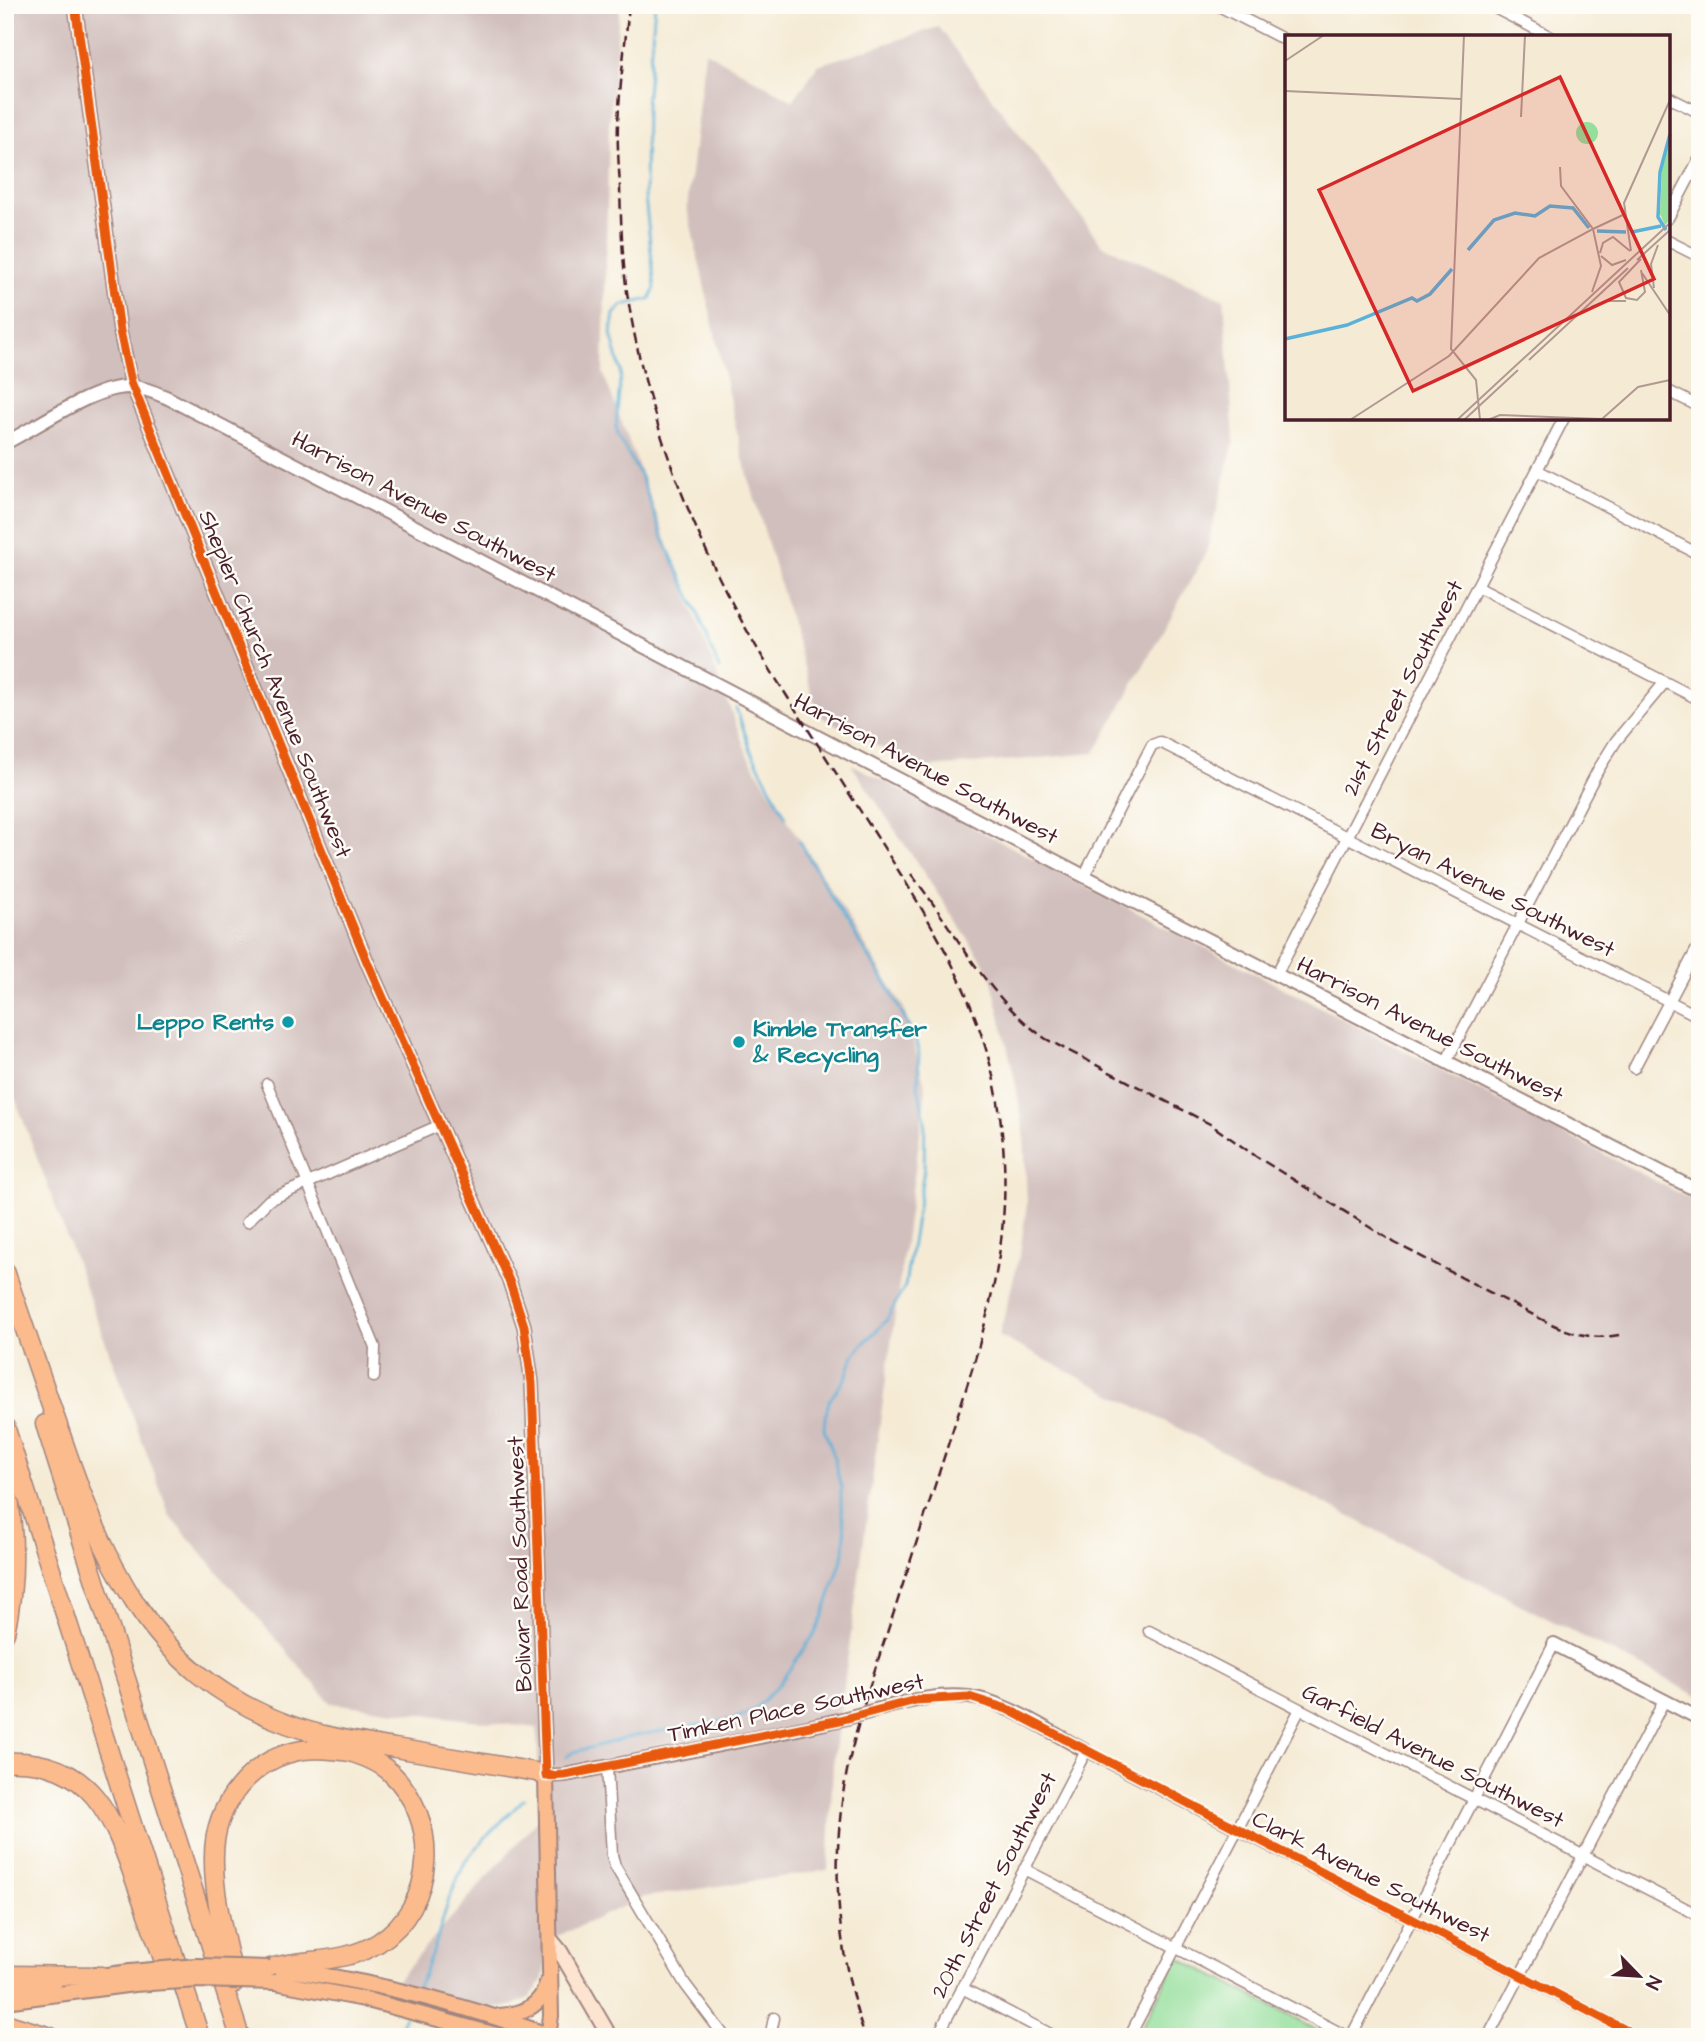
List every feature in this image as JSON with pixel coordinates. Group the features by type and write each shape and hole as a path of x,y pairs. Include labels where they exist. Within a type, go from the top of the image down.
{"highway":[{"path":"5,1271 81,1495 102,1544 122,1585 140,1612 186,1662 236,1699 299,1728 342,1739 546,1776"},
{"path":"5,1301 240,2037"},
{"path":"5,1426 200,2037"},
{"path":"5,1474 14,1557 12,1597 5,1633"},
{"path":"249,2037 226,1941 216,1888 214,1858 219,1825 227,1804 250,1775 281,1756 303,1750 325,1749 520,1781 533,1781 546,1776"},
{"path":"272,1975 292,1962 329,1960 364,1950 395,1929 409,1912 424,1878 426,1849 421,1820 415,1806 390,1772 372,1760 347,1751"},
{"path":"5,1762 33,1763 63,1772 90,1790 101,1802 120,1835 191,2037"},
{"path":"5,1975 102,1976"},
{"path":"5,2023 51,2037"}],"main road":[{"name":"Bolivar Road Southwest","path":"546,1776 551,1939 549,2036"},
{"path":"551,1939 610,2037"},
{"path":"5,2001 197,1966 272,1975 344,1979 492,2017 549,2036"},
{"path":"272,1975 504,2037"},
{"path":"492,2017 513,2014 535,2005 545,1992 550,1975"},
{"path":"5,1989 102,1976 132,1978"}],"street":[{"name":"Shepler Church Avenue Southwest","path":"75,5 120,331 133,386 373,976 510,1283 522,1318 529,1351"},
{"path":"1217,5 1285,40"},
{"path":"1489,5 1547,35"},
{"path":"1670,98 1700,113"},
{"path":"1670,214 1700,158"},
{"path":"1670,242 1700,257"},
{"path":"5,443 85,400 121,387 133,386"},
{"name":"Harrison Avenue Southwest","path":"133,386 168,398 202,415 1084,876 1700,1192"},
{"path":"1670,392 1700,407"},
{"name":"21st Street Southwest","path":"1276,975 1563,420"},
{"path":"1537,470 1699,553"},
{"path":"1477,586 1700,700"},
{"path":"1446,1062 1616,741 1665,682"},
{"name":"Bryan Avenue Southwest","path":"1084,876 1152,745 1156,742 1169,744 1700,1017"},
{"path":"1634,1068 1700,943"},
{"path":"267,1084 376,1347 374,1377"},
{"path":"247,1222 269,1200 438,1126"},
{"name":"Bolivar Road Southwest","path":"529,1351 546,1776"},
{"name":"Garfield Avenue Southwest","path":"1149,1631 1700,1916"},
{"path":"1024,1869 1350,2037 1554,1644 1700,1719"},
{"name":"Timken Place Southwest","path":"546,1776 607,1767 840,1720 916,1700 969,1697 1007,1709 1086,1751"},
{"path":"1488,2037 1664,1701"},
{"path":"1129,2037 1300,1709"},
{"name":"Clark Avenue Southwest","path":"1086,1751 1639,2037"},
{"name":"20th Street Southwest","path":"937,2037 1086,1751"},
{"path":"607,1767 615,1866 685,1984 726,2037"},
{"path":"962,1988 1056,2037"},
{"path":"770,2037 774,2018"}],"shaded area":[{"path":"5,5 620,5 609,126 603,373 748,756 903,1006 926,1089 833,1764 828,1870 644,1897 551,1939 542,1982 529,1998 511,2006 492,2009 395,1982 540,1817 537,1728 331,1703 170,1516 5,1071"},
{"path":"939,27 1102,245 1224,299 1234,442 1206,553 1095,753 920,768 818,715 742,455 687,208 705,51 793,101 818,65"},
{"path":"851,764 1700,1204 1700,1697 999,1336 1020,1254 1027,1204 1024,1132 990,972"}],"green space":[{"path":"1178,1957 1330,2037 1137,2037"}],"waterway":[{"path":"655,5 646,105 645,197 655,288 650,299 623,305 614,314 611,334 621,371 616,425 618,436 641,477 662,536 696,609 719,669"},
{"path":"736,708 751,751 786,817"},
{"path":"566,1757 574,1752 638,1735 735,1719 754,1710 779,1684 814,1635 824,1614 844,1553 841,1488 824,1429 825,1418 829,1401 846,1377 853,1357 886,1321 905,1286 924,1169 925,1120 918,1086 919,1053 915,1039 890,990 799,841"},
{"path":"416,1991 465,1862 524,1799"},
{"path":"396,2037 405,2016"}],"railway":[{"path":"629,5 618,131 623,249 634,334 660,430 695,525 739,615 763,658 921,907 957,975 985,1046 995,1084 1001,1124 1004,1202 996,1275 988,1310 968,1382 862,1712 851,1751 842,1804 838,1871 842,1939 855,2005 865,2037"},
{"path":"911,874 988,983 1024,1022 1046,1039 1210,1124 1257,1157 1395,1243 1545,1321 1584,1335 1603,1337 1624,1334"}],"cycle path":[{"path":"75,5 120,331 131,382 368,964 510,1283 524,1326 532,1383 546,1776 565,1775 840,1720 916,1700 969,1697 1007,1709 1639,2037"}],"place":[{"name":"Leppo Rents","path":"288,1022"},
{"name":"Kimble Transfer & Recycling","path":"739,1042"}]}
